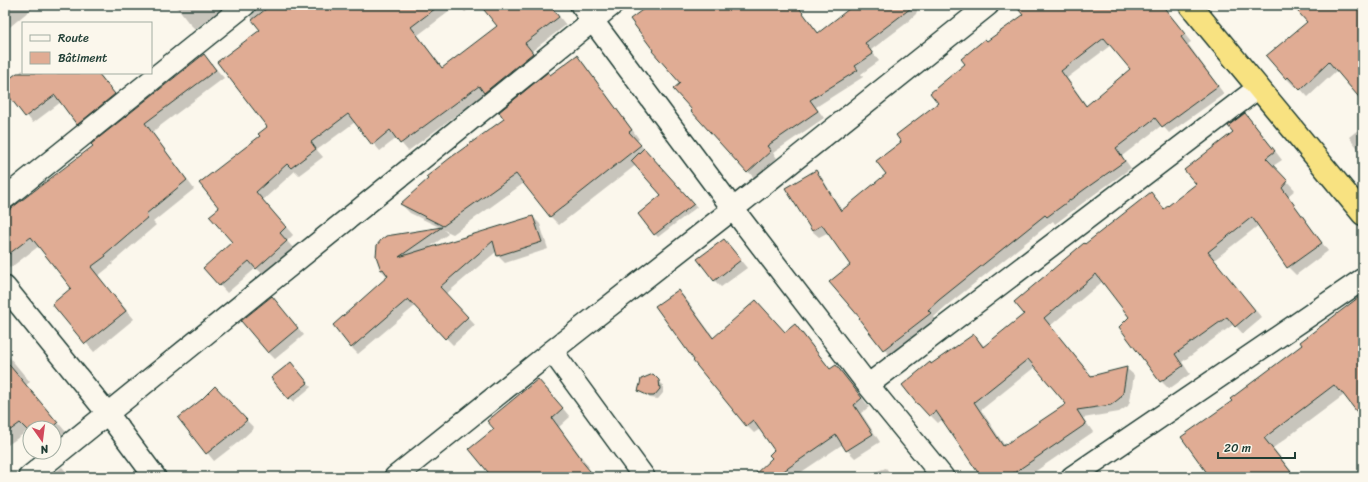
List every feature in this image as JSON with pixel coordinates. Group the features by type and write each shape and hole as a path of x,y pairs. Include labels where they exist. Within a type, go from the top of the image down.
{"highway":[{"path":"1190,5 1363,214"}],"street":[{"path":"5,198 245,5"},
{"path":"29,477 108,414 587,12 612,5"},
{"path":"396,477 552,351 733,209 988,5"},
{"path":"587,12 733,209 868,385 943,477"},
{"path":"868,385 1258,88"},
{"path":"1072,477 1363,279"},
{"path":"5,288 108,414 155,477"},
{"path":"552,351 644,477"}],"building":[{"path":"271,5 440,5 411,27 442,68 497,26 480,5 550,5 559,17 525,43 533,53 484,93 479,86 400,144 390,130 372,145 348,114 311,142 316,149 291,168 287,164 256,192 286,227 280,233 287,241 256,269 249,261 219,286 203,268 232,242 209,216 219,208 199,183 260,136 258,134 267,127 217,62 260,30 252,20"},
{"path":"649,5 797,5 818,33 854,5 915,5 865,43 873,54 855,66 858,70 810,100 818,111 767,146 771,151 747,173 673,89 680,83 652,51 653,50 630,19"},
{"path":"1015,5 1162,5 1185,34 1181,37 1218,86 1162,127 1155,118 1116,148 1125,161 1047,217 1045,215 939,300 928,310 931,313 883,350 859,319 860,318 829,282 850,265 822,225 812,231 785,188 816,170 841,211 886,174 876,161 901,142 896,135 938,103 930,93 965,64 961,59 985,39 987,41 1023,15","holes":["1104,38 1130,69 1086,106 1061,71"]},
{"path":"1292,5 1363,5 1363,102 1329,62 1300,90 1288,77 1286,79 1266,56 1307,22"},
{"path":"204,54 216,70 145,123 187,180 146,214 148,217 105,254 106,256 91,267 126,311 85,344 52,304 71,288 31,237 5,257 5,213 93,146 91,144"},
{"path":"577,55 632,130 629,132 641,145 550,217 516,174 443,226 400,204 428,179 426,177 504,119 499,112 548,72 550,75"},
{"path":"17,73 99,74 115,94 77,125 55,95 25,117 5,91 5,82"},
{"path":"1245,113 1275,151 1266,158 1288,181 1282,188 1322,243 1287,268 1252,217 1208,252 1255,310 1235,327 1227,317 1175,354 1183,366 1160,382 1119,327 1129,317 1096,274 1044,318 1091,376 1127,367 1123,393 1120,398 1111,405 1077,410 1086,424 1008,477 981,477 936,411 929,416 902,385 930,362 931,364 974,334 983,347 1024,314 1014,302 1084,243 1085,244 1151,192 1164,209 1196,184 1184,170 1233,132 1228,126","holes":["1028,359 1066,404 1003,446 974,402"]},
{"path":"644,148 694,204 654,235 638,214 661,195 631,161"},
{"path":"533,216 542,242 497,256 493,241 440,287 468,317 445,339 408,299 351,348 333,325 388,276 383,269 381,270 376,256 377,245 386,236 442,227 399,257"},
{"path":"724,239 741,260 714,281 697,259"},
{"path":"678,290 713,338 756,300 785,332 795,324 830,369 836,365 862,398 854,405 873,434 846,451 836,435 775,477 752,477 772,458 769,455 774,450 753,420 746,426 693,361 694,360 655,306"},
{"path":"1363,294 1363,420 1340,390 1339,391 1334,385 1264,438 1295,477 1210,477 1181,437 1232,401 1230,399 1302,345 1300,342"},
{"path":"272,296 298,328 268,353 241,321"},
{"path":"5,360 55,420 22,420 22,425 20,423 5,434"},
{"path":"291,362 308,383 288,399 271,378"},
{"path":"653,374 659,380 660,389 654,396 649,396 638,391 641,379"},
{"path":"538,379 563,408 552,418 581,458 580,459 595,477 492,477 469,449 494,429 487,421"},
{"path":"215,386 247,420 206,454 178,418 201,400"}]}
